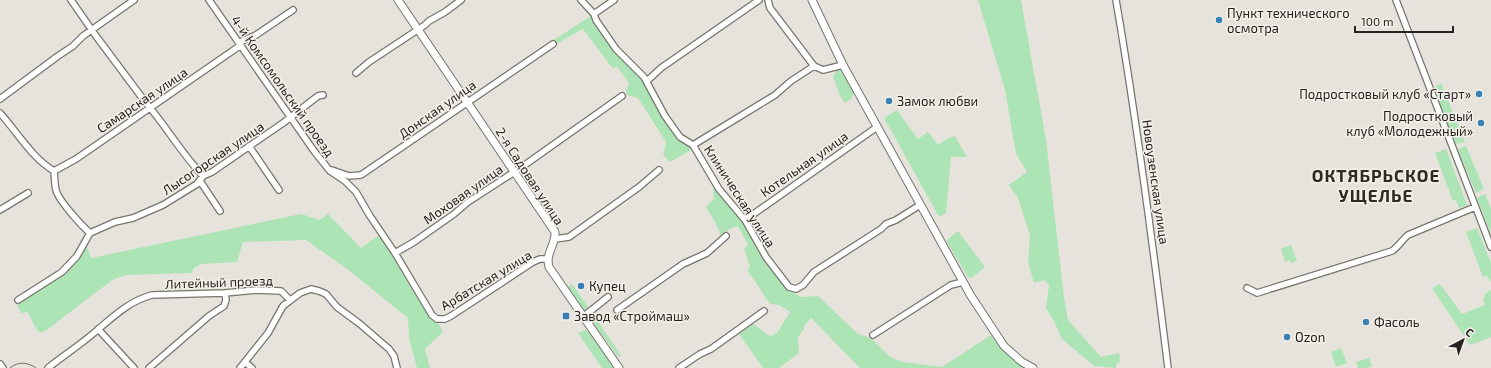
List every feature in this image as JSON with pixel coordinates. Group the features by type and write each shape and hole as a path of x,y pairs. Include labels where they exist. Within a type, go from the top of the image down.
{"street":[{"path":"71,0 150,107 156,112 202,179 220,211"},
{"path":"0,99 73,46 83,36 134,0"},
{"name":"4-й Комсомольский проезд","path":"209,0 314,151 330,171 345,181 356,192 370,216 395,252 432,315 437,319"},
{"name":"2-я Садовая улица","path":"398,0 554,232 555,239 547,260"},
{"path":"356,73 461,0"},
{"name":"Клиническая улица","path":"581,0 594,14 596,20 616,49 647,81 665,116 680,137 693,145 719,189 744,220 766,257 789,287 796,289 803,285 814,272 881,229 886,224 896,220 920,205"},
{"path":"594,14 614,0"},
{"path":"647,81 661,68 759,0"},
{"path":"812,0 843,64 963,282 1004,346 1022,362 1033,368"},
{"name":"Новоузенская улица","path":"1116,0 1126,57 1152,240 1168,368"},
{"path":"1396,0 1491,247"},
{"path":"766,1 814,66 823,70 843,64"},
{"name":"Самарская улица","path":"54,171 76,159 240,44 293,10"},
{"name":"Донская улица","path":"330,171 333,169 349,176 361,175 553,44"},
{"path":"693,145 775,96 791,81 814,66"},
{"name":"Лысогорская улица","path":"90,233 116,222 133,218 163,205 290,118 318,96 323,96"},
{"name":"Моховая улица","path":"395,252 414,242 454,214 468,202 622,96"},
{"path":"0,113 34,155 54,171 56,188 60,198 84,228 90,233 77,256 62,272 18,300"},
{"name":"Котельная улица","path":"744,220 877,127"},
{"path":"249,146 280,190"},
{"path":"555,239 569,237 639,187 659,170"},
{"path":"0,210 28,193"},
{"path":"1247,288 1257,293 1392,251 1398,247 1402,239 1408,234 1475,207"},
{"path":"617,310 683,264 707,253 726,236"},
{"name":"Арбатская улица","path":"437,319 445,319 451,316 534,262 540,259 547,260"},
{"path":"547,260 549,266 619,368"},
{"path":"873,335 951,286 963,282"},
{"name":"Литейный проезд","path":"48,368 127,306 141,298 152,295 226,293 257,290 281,291 290,300"},
{"path":"240,368 268,333 283,306 300,293 311,290 326,294 337,307 360,324 389,349 394,356 397,368"},
{"path":"149,368 210,316 224,306 226,293"},
{"path":"584,316 608,297"},
{"path":"679,368 700,354 711,349 764,311"},
{"path":"98,329 134,368"},
{"path":"244,362 252,368"},
{"path":"0,364 3,368"}],"green space":[{"path":"978,0 1021,0 1046,140 1068,320 1101,357 1119,353 1120,361 1116,365 1116,368 1094,366 1062,339 1046,308 1049,286 1045,280 1034,283 1028,262 1030,236 1018,198 1009,185 1027,172 1016,154 1005,90"},
{"path":"592,15 644,80 664,118 678,140 693,149 670,162 663,154 666,142 638,98 627,95 626,92 629,83 617,66 613,69 583,29 556,44 551,42"},
{"path":"836,71 842,71 854,93 851,99 845,103 840,96 833,77"},
{"path":"1441,83 1465,142 1455,144 1434,88"},
{"path":"897,110 918,139 928,132 938,145 946,139 955,136 967,157 951,157 946,213 939,217 884,118"},
{"path":"1466,146 1484,189 1476,193 1458,151 1460,148"},
{"path":"1446,149 1467,205 1459,208 1456,200 1453,201 1435,153"},
{"path":"713,182 745,225 788,289 801,297 818,296 858,334 871,338 890,357 903,362 942,367 991,335 1009,356 1024,368 860,368 811,318 804,326 804,329 798,337 799,353 779,368 763,368 739,334 753,324 770,336 777,333 790,312 779,305 770,304 748,271 750,267 744,248 748,245 738,226 721,235 706,207 714,199"},
{"path":"1485,194 1491,209 1491,234 1477,198"},
{"path":"301,214 320,220 328,214 361,248 379,235 390,248 430,318 439,324 443,332 425,349 430,368 417,368 409,338 408,318 347,269 306,240 243,242 237,262 201,264 193,269 192,273 126,275 114,279 47,330 40,333 35,327 28,312 21,313 16,302 62,274 86,243 91,258"},
{"path":"1477,228 1491,263 1491,282 1487,276 1483,277 1466,232"},
{"path":"958,231 985,267 971,278 968,277 947,242 948,239"},
{"path":"1291,245 1297,261 1291,263 1289,260 1285,262 1281,249"},
{"path":"572,284 588,307 584,310 568,287"},
{"path":"1440,284 1462,314 1485,305 1483,299 1486,293 1491,290 1491,337 1470,345 1432,288"},
{"path":"594,316 621,355 618,357 590,318"},
{"path":"586,330 589,331 614,368 602,368 578,333"},
{"path":"1341,348 1347,363 1336,367 1331,352"},
{"path":"1369,358 1372,366 1367,368 1358,368 1356,362"}],"tram line":[{"path":"10,368 20,363 30,364 36,368"}],"place":[{"name":"Пункт технического осмотра","path":"1219,20"},
{"name":"Подростковый клуб «Старт»","path":"1479,94"},
{"name":"Замок любви","path":"889,101"},
{"name":"Подростковый клуб «Молодежный»","path":"1481,123"},
{"name":"Купец","path":"581,286"},
{"name":"Завод «Строймаш»","path":"566,316"},
{"name":"Фасоль","path":"1366,322"},
{"name":"Ozon","path":"1287,337"}],"district":[{"name":"ОКТЯБРЬСКОЕ УЩЕЛЬЕ","path":"1376,186"}]}
